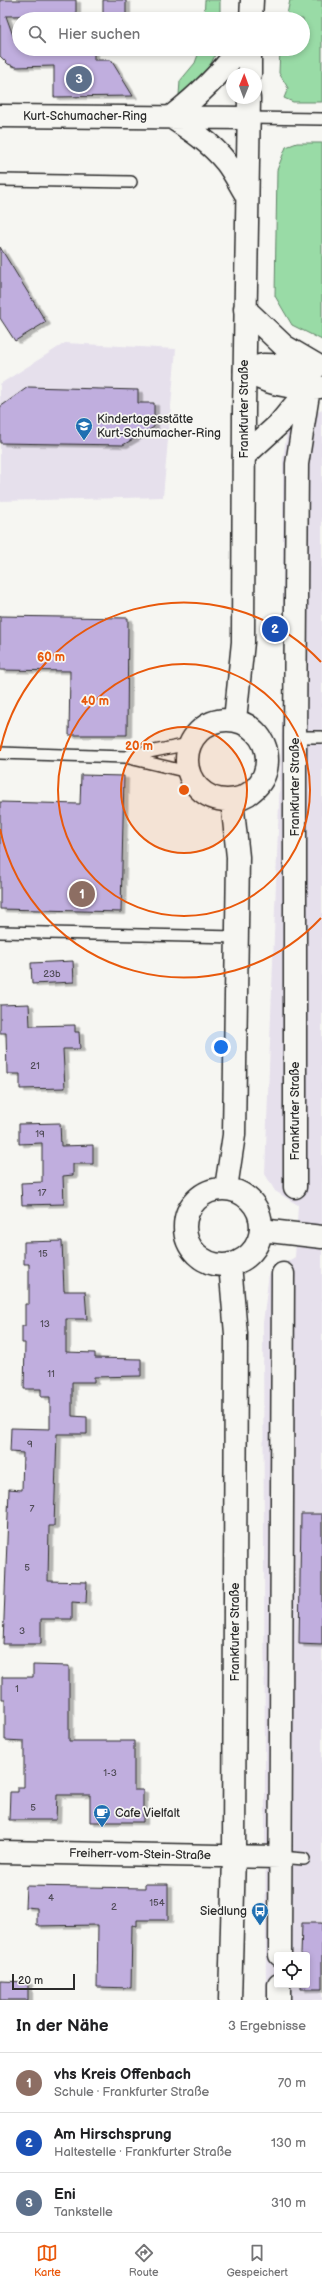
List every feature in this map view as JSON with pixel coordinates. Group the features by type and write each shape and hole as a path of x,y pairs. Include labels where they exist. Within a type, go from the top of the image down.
{"street":[{"path":"251,12 252,0"},
{"path":"234,56 226,67 200,94 171,116 213,148 226,162 247,196"},
{"path":"250,56 250,68"},
{"name":"Kurt-Schumacher-Ring","path":"0,116 171,116 249,108"},
{"name":"Frankfurter Straße","path":"235,720 243,642 245,309 249,108"},
{"path":"245,309 318,377"},
{"path":"245,370 263,365 318,377"},
{"path":"244,456 279,424 318,377"},
{"name":"Frankfurter Straße","path":"295,1187 295,737 297,464 318,377"},
{"path":"221,720 235,720 247,725 257,733 265,749 267,768 262,780 255,790 244,797 232,800 210,797 200,791 188,772 186,758 189,744 197,732 208,724 221,720"},
{"path":"226,1188 234,1135 238,857 232,800"},
{"path":"226,1188 237,1191 254,1204 259,1214 261,1230 256,1246 249,1255 230,1264 217,1265 204,1260 194,1252 187,1241 184,1228 186,1216 192,1204 201,1195 213,1190 226,1188"},
{"path":"261,1230 322,1237"},
{"name":"Frankfurter Straße","path":"230,1264 236,1334 234,1856 230,2000"},
{"path":"280,1952 284,1274"},
{"name":"Freiherr-vom-Stein-Straße","path":"0,1852 280,1858"},
{"path":"279,1988 279,2000"}],"lane":[{"path":"249,108 322,119"},
{"path":"0,180 131,182"},
{"path":"295,737 322,737"},
{"path":"125,757 189,744"},
{"path":"0,753 125,757 188,772"},
{"path":"0,932 237,937"},
{"path":"280,1858 304,1859"}],"shaded area":[{"name":"Kindertagesstätte Kurt-Schumacher-Ring","path":"65,343 176,349 163,497 0,501 0,384"},
{"path":"322,409 322,2000 266,2000 263,1323 269,1273 295,1257 298,1205 275,1191 265,1174 283,697 283,458 287,432"}],"green space":[{"path":"205,0 220,0 220,12 204,12"},
{"path":"290,0 322,0 322,102 293,102 284,98 288,88 279,73 280,56 310,56 310,12 287,12"},
{"path":"198,56 215,56 202,75 179,95 180,81 195,63"},
{"path":"297,143 322,143 322,340 292,325 275,296 277,170 286,147"}],"building":[{"path":"0,0 76,0 76,12 12,12 12,16 6,16 12,33 12,56 94,56 94,60 111,60 133,96 54,97 54,66 16,67 8,64 0,56"},
{"path":"103,0 126,0 126,12 103,12"},
{"path":"0,247 46,322 15,341 0,318"},
{"path":"28,387 138,390 138,403 154,403 154,427 123,445 0,443 0,407"},
{"path":"0,616 128,618 127,735 69,735 70,671 0,670"},
{"path":"81,775 124,776 121,912 0,909 0,802 80,804"},
{"path":"73,961 74,982 32,984 31,963"},
{"path":"29,1004 30,1026 75,1025 75,1032 79,1032 80,1049 63,1049 65,1088 20,1089 20,1074 7,1074 6,1033 0,1033 0,1005"},
{"path":"60,1123 61,1146 93,1145 93,1164 73,1164 73,1175 63,1176 64,1204 22,1205 21,1183 42,1182 42,1143 19,1144 19,1124"},
{"path":"62,1241 64,1291 85,1291 87,1319 66,1319 66,1352 95,1353 95,1358 141,1359 141,1376 94,1377 94,1382 72,1382 72,1416 87,1417 87,1434 57,1434 54,1526 49,1526 48,1581 87,1582 86,1603 72,1602 72,1619 41,1619 41,1644 3,1644 9,1489 22,1490 23,1453 10,1452 11,1428 50,1429 50,1397 41,1397 41,1389 24,1389 25,1343 22,1343 22,1326 25,1326 25,1304 29,1304 29,1264 24,1264 24,1242"},
{"path":"301,1514 322,1514 322,1645 299,1644"},
{"path":"33,1665 69,1666 69,1741 134,1741 134,1790 143,1790 143,1822 90,1822 90,1795 57,1795 56,1820 9,1820 10,1792 18,1792 18,1787 24,1787 24,1741 5,1740 5,1699 2,1699 2,1677 33,1677"},
{"path":"145,1884 168,1884 168,1920 137,1920 137,1926 132,1925 131,1988 97,1987 98,1925 37,1926 37,1908 25,1907 26,1886 145,1888"},
{"path":"302,1923 322,1923 322,1989 301,1989 310,1988 310,1952 301,1952"},
{"path":"0,1981 28,1982 28,2000 0,2000"}],"place":[{"name":"Eni","path":"79,79"},
{"name":"Kindertagesstätte Kurt-Schumacher-Ring","path":"84,441"},
{"name":"Am Hirschsprung","path":"275,629"},
{"name":"vhs Kreis Offenbach","path":"82,894"},
{"name":"Cafe Vielfalt","path":"102,1828"},
{"name":"Siedlung","path":"260,1926"}]}
